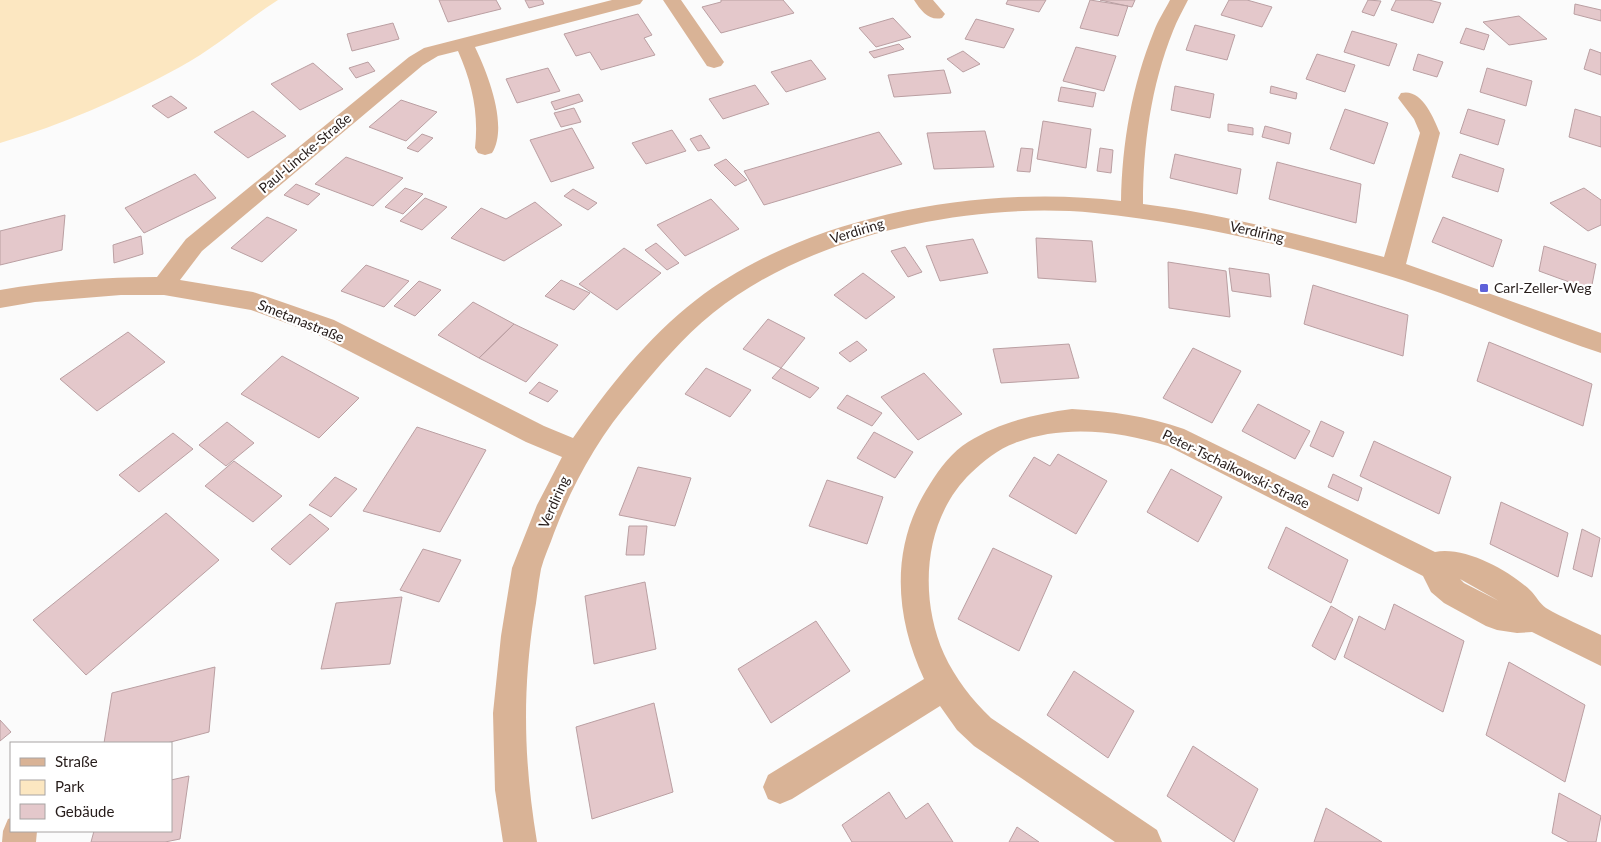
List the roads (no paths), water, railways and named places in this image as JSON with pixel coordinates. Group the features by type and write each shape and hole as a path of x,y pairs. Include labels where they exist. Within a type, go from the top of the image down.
{"street":[{"name":"Paul-Lincke-Straße","path":"164,286 176,267 194,245 416,61 431,52 634,0"},
{"path":"672,0 714,62"},
{"path":"923,0 936,14"},
{"path":"1132,210 1132,182 1141,105 1162,32 1180,0"},
{"path":"464,44 486,98 489,126 485,148"},
{"path":"1393,268 1430,133 1423,117 1408,98"},
{"name":"Verdiring","path":"520,842 512,790 510,713 516,636 527,568 551,505 578,452 610,405 642,367 704,307 752,274 822,242 891,221 974,208 1022,204 1092,205 1186,217 1246,229 1393,268 1601,343"},
{"name":"Smetanastraße","path":"0,298 35,293 121,286 164,286 253,301 325,327 535,434 578,452"},
{"name":"Peter-Tschaikowski-Straße","path":"1145,842 984,734 962,710 944,685 932,662 927,647 916,601 916,548 924,523 937,494 950,474 965,460 989,443 1011,432 1040,423 1103,420 1130,423 1167,434 1205,451 1433,566 1441,582 1454,593 1497,616 1534,618 1601,651"},
{"path":"780,787 944,685"}],"place":[{"name":"Carl-Zeller-Weg","path":"1484,288"}]}
